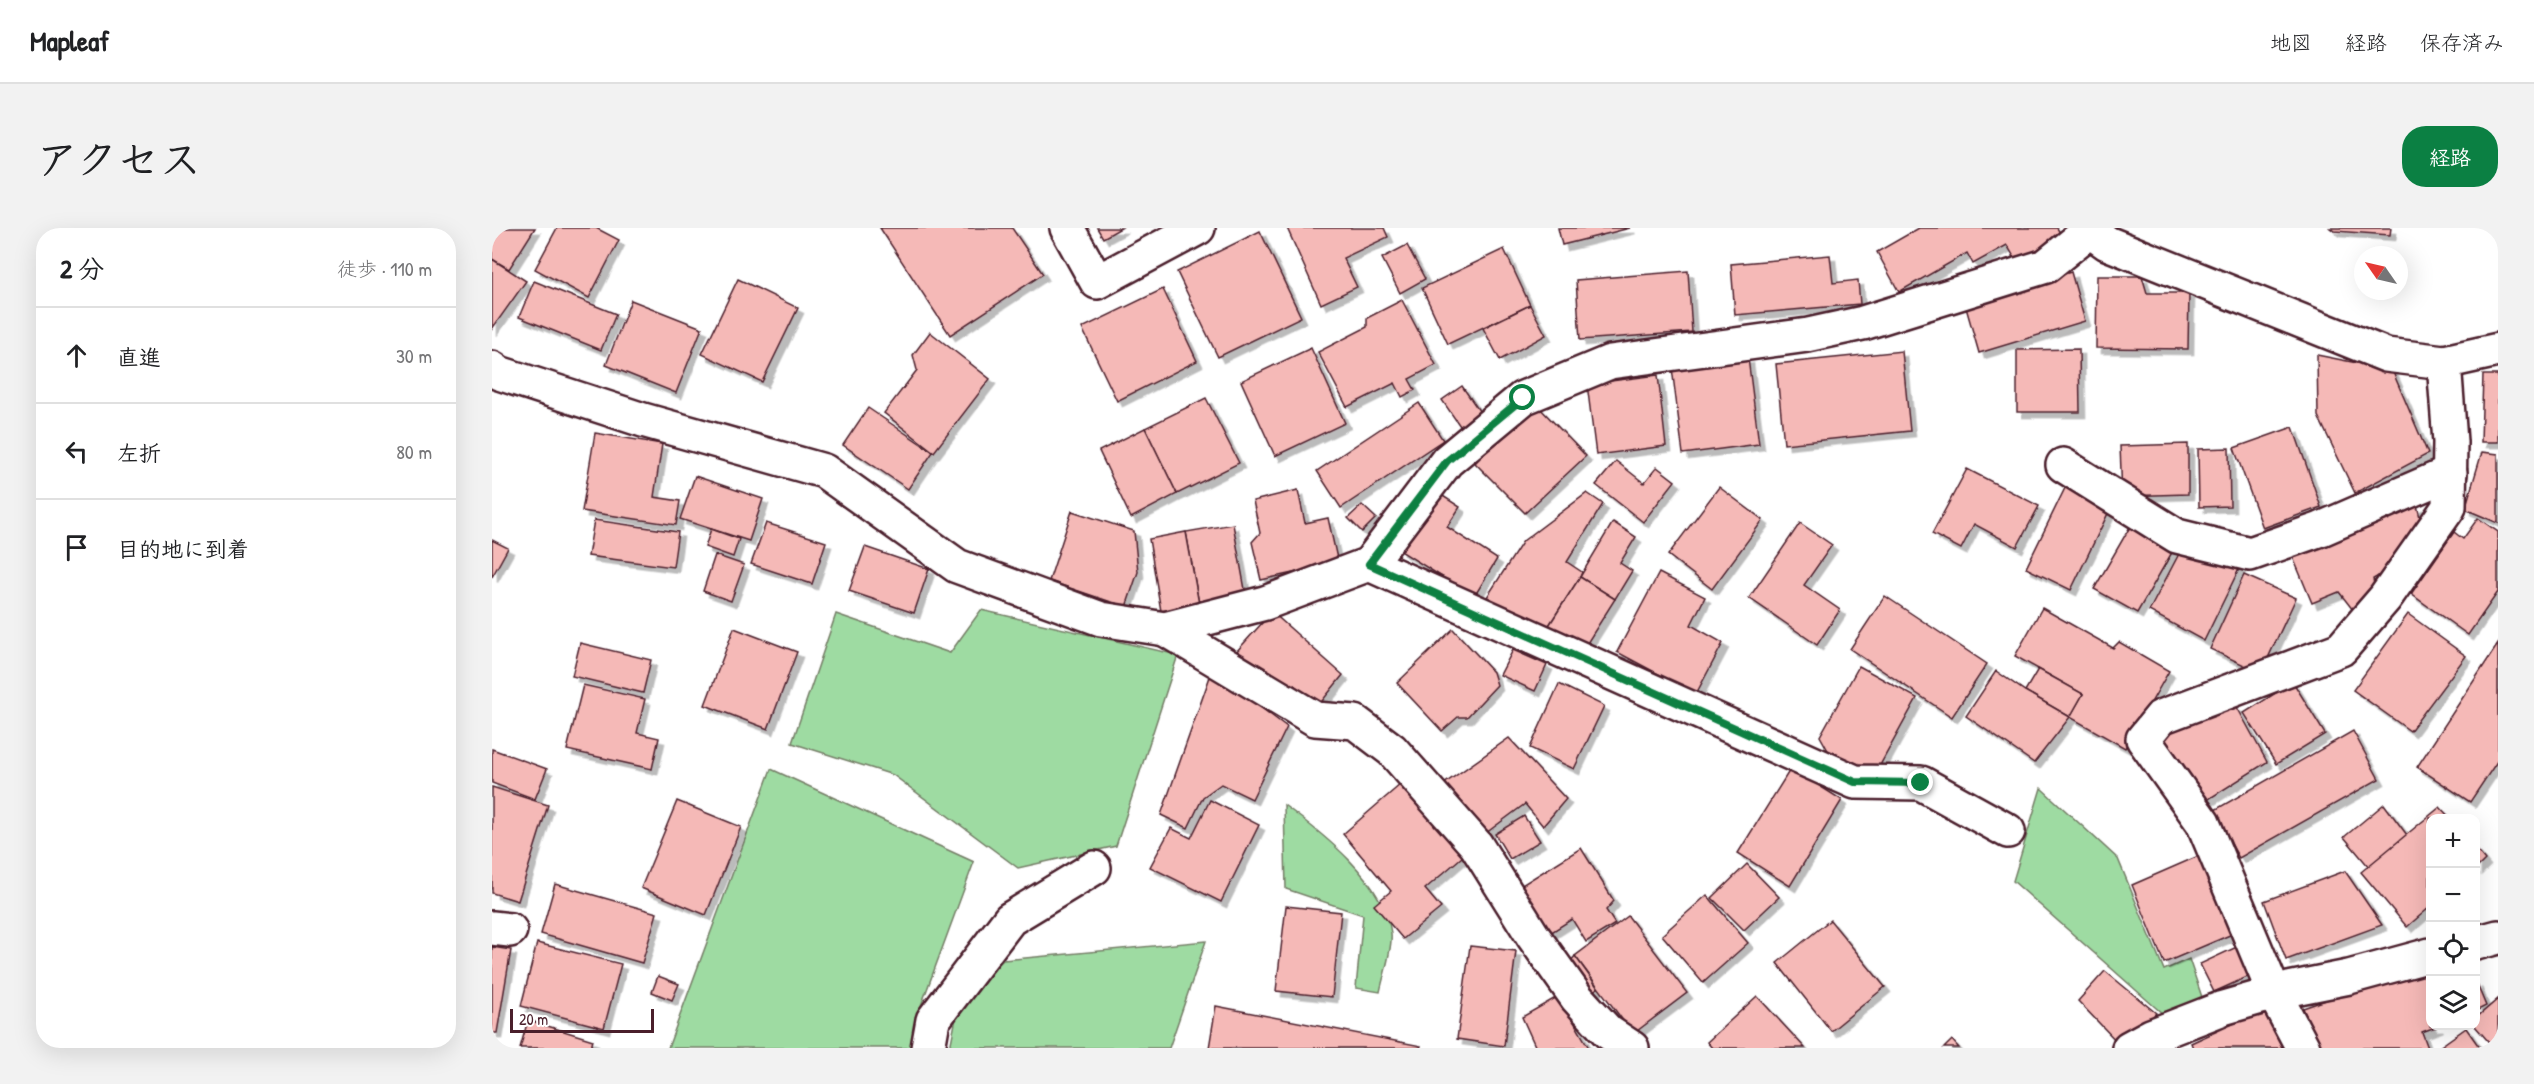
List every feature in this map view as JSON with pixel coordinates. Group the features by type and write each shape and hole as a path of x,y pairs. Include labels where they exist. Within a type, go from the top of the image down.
{"street":[{"path":"1066,228 1097,282 1198,228"},
{"path":"1166,629 1265,603 1369,564 1447,461 1523,398 1610,362 1808,335 1863,322 2046,266 2088,229 2107,243 2185,272 2297,321 2385,356 2444,362 2498,350"},
{"path":"2303,1048 2274,993 2203,823 2143,739 2161,717 2341,649 2385,598 2449,507 2450,442 2444,362"},
{"path":"492,369 643,420 824,471 957,566 1101,619 1166,629 1315,719 1355,722 1392,750 1476,845 1533,936 1577,998 1608,1032 1632,1048"},
{"path":"2063,465 2177,536 2250,554 2321,529 2450,473"},
{"path":"1369,564 1855,782 1921,783 2008,831"},
{"path":"928,1048 933,1020 1010,919 1094,868"},
{"path":"2480,942 2498,937"},
{"path":"2128,1048 2151,1036 2223,1008 2274,993 2349,977 2426,956"}],"green space":[{"path":"981,610 1178,655 1116,846 1018,868 893,775 792,743 836,614 950,653"},
{"path":"771,769 974,862 918,1014 910,1048 668,1048"},
{"path":"2041,788 2118,859 2164,970 2189,959 2203,1000 2164,1015 2013,881"},
{"path":"1284,805 1350,860 1377,895 1386,914 1391,933 1389,954 1380,992 1356,988 1363,915 1286,889"},
{"path":"1206,941 1169,1048 950,1048 959,1003 1003,960"}],"building":[{"path":"492,228 535,228 509,269 492,259"},
{"path":"557,228 596,228 619,240 589,298 535,269"},
{"path":"880,228 1012,228 1043,274 950,335"},
{"path":"1097,228 1121,228 1103,238"},
{"path":"1287,228 1384,228 1388,237 1343,258 1357,287 1321,304"},
{"path":"1558,228 1630,228 1562,245"},
{"path":"1919,228 2057,228 2066,242 2020,267 2007,245 1973,264 1967,253 1899,292 1877,252"},
{"path":"2330,228 2391,228 2390,235 2334,231"},
{"path":"1260,231 1301,317 1218,357 1177,272"},
{"path":"1407,245 1425,279 1400,293 1382,258"},
{"path":"1504,249 1530,305 1448,344 1422,288"},
{"path":"1830,255 1833,283 1858,280 1860,304 1735,315 1731,264"},
{"path":"492,259 526,281 492,329"},
{"path":"1688,271 1692,332 1580,340 1576,280"},
{"path":"2071,272 2085,321 1979,353 1965,304"},
{"path":"2097,276 2142,276 2147,293 2189,293 2188,349 2096,348"},
{"path":"738,279 798,308 762,382 702,354"},
{"path":"534,281 616,314 601,350 519,317"},
{"path":"1163,289 1197,361 1117,401 1082,328"},
{"path":"631,300 702,328 676,393 606,365"},
{"path":"1402,300 1436,365 1409,379 1415,390 1402,397 1395,383 1347,407 1318,352 1367,327 1367,318"},
{"path":"1530,305 1546,335 1500,360 1483,328"},
{"path":"930,332 990,379 934,452 884,413 917,370 913,355"},
{"path":"1311,348 1345,423 1275,456 1241,381"},
{"path":"2079,349 2080,412 2017,412 2017,350"},
{"path":"1902,351 1910,431 1784,444 1776,364"},
{"path":"2317,355 2392,370 2428,454 2355,493 2318,416"},
{"path":"1748,358 1759,444 1683,454 1672,368"},
{"path":"1658,375 1666,446 1596,455 1587,384"},
{"path":"2483,375 2498,375 2498,442 2481,442"},
{"path":"1462,386 1482,415 1462,429 1442,400"},
{"path":"1206,398 1239,463 1177,494 1145,428"},
{"path":"1419,403 1443,440 1341,508 1317,471"},
{"path":"1535,403 1586,456 1525,513 1475,463"},
{"path":"868,408 933,452 908,489 843,445"},
{"path":"2293,427 2321,507 2263,528 2234,448"},
{"path":"1145,428 1177,494 1131,518 1099,451"},
{"path":"595,433 662,444 654,497 680,501 676,525 582,511"},
{"path":"2188,444 2188,494 2122,496 2120,446"},
{"path":"2229,448 2230,506 2199,507 2198,449"},
{"path":"2482,452 2498,454 2498,523 2465,509"},
{"path":"1616,461 1644,483 1657,467 1675,481 1643,522 1596,485"},
{"path":"1967,469 2039,506 2017,547 1974,524 1961,549 1932,534"},
{"path":"695,476 763,499 749,541 680,519"},
{"path":"2067,484 2112,505 2071,590 2026,568"},
{"path":"1719,487 1763,520 1712,589 1668,555"},
{"path":"1298,490 1305,523 1328,518 1338,563 1261,580 1252,542 1260,533 1253,501"},
{"path":"1435,491 1460,507 1447,527 1497,559 1474,597 1399,550"},
{"path":"1587,493 1603,504 1567,562 1582,572 1580,577 1544,633 1487,597 1523,541"},
{"path":"1362,505 1376,518 1362,532 1348,518"},
{"path":"2417,505 2424,534 2399,548 2397,565 2373,579 2376,593 2353,610 2339,592 2312,603 2292,555"},
{"path":"1072,511 1134,531 1138,572 1126,607 1049,581"},
{"path":"2478,518 2498,532 2498,592 2468,635 2411,594 2454,532 2463,539"},
{"path":"594,520 678,532 673,567 588,556"},
{"path":"1613,522 1636,537 1620,563 1632,571 1615,599 1580,577"},
{"path":"766,523 826,542 812,584 751,564"},
{"path":"1800,523 1832,545 1804,585 1840,610 1817,645 1749,598"},
{"path":"1233,524 1246,595 1199,604 1186,532"},
{"path":"2131,525 2174,549 2137,613 2094,589"},
{"path":"711,529 739,539 733,557 705,547"},
{"path":"1186,532 1199,604 1161,611 1149,539"},
{"path":"492,540 508,548 492,577"},
{"path":"865,547 929,569 914,613 849,591"},
{"path":"2181,550 2241,565 2204,641 2149,611"},
{"path":"715,555 744,565 731,601 703,591"},
{"path":"1659,573 1705,597 1691,625 1723,643 1696,694 1617,652"},
{"path":"2244,575 2296,598 2261,673 2210,649"},
{"path":"1580,577 1615,599 1584,648 1548,627"},
{"path":"1885,596 1987,664 1952,717 1850,649"},
{"path":"2042,608 2113,648 2119,642 2169,671 2125,748 2070,717 2083,694 2015,656"},
{"path":"1272,612 1343,675 1318,706 1293,684 1284,694 1236,652"},
{"path":"2408,614 2466,656 2410,731 2353,690"},
{"path":"734,628 797,652 768,729 705,705"},
{"path":"1453,629 1493,672 1497,685 1467,717 1458,717 1442,731 1397,683"},
{"path":"580,643 651,660 643,693 572,676"},
{"path":"2498,644 2498,760 2470,802 2417,767"},
{"path":"1513,650 1547,665 1535,691 1500,675"},
{"path":"1859,666 1917,698 1873,778 1830,754 1820,736"},
{"path":"2038,669 2083,694 2070,717 2025,691"},
{"path":"1212,671 1287,727 1252,799 1221,784 1203,797 1188,828 1161,815"},
{"path":"1996,671 2070,717 2034,763 1966,716"},
{"path":"2293,682 2325,734 2276,764 2244,713"},
{"path":"1559,684 1604,706 1574,769 1530,748"},
{"path":"583,685 645,699 637,733 659,738 652,769 567,750"},
{"path":"2237,707 2267,762 2201,804 2158,735 2193,717"},
{"path":"2353,731 2379,779 2239,858 2213,811"},
{"path":"1509,738 1566,799 1543,826 1525,804 1482,836 1444,784"},
{"path":"492,749 547,769 535,799 492,783"},
{"path":"1791,768 1842,800 1790,886 1738,853"},
{"path":"1408,778 1469,851 1425,889 1441,908 1403,939 1374,905 1391,891 1343,834"},
{"path":"492,787 548,805 518,901 492,893"},
{"path":"1210,800 1259,825 1221,902 1150,867 1171,828 1191,838"},
{"path":"677,801 741,827 706,915 641,888"},
{"path":"2384,804 2407,835 2369,867 2344,837"},
{"path":"2440,807 2446,814 2431,814"},
{"path":"1524,816 1540,841 1510,859 1495,834"},
{"path":"2426,819 2426,910 2407,927 2361,872"},
{"path":"1581,848 1614,901 1606,910 1615,924 1586,942 1572,919 1547,935 1517,888"},
{"path":"2203,854 2237,932 2164,963 2132,885"},
{"path":"2480,854 2485,860 2480,865"},
{"path":"1747,864 1779,897 1744,930 1712,898"},
{"path":"2345,871 2382,925 2286,960 2264,901"},
{"path":"555,884 657,913 642,963 541,934"},
{"path":"1707,895 1748,943 1703,983 1662,935"},
{"path":"1286,906 1341,912 1332,997 1276,991"},
{"path":"1628,916 1687,993 1633,1034 1575,956"},
{"path":"1830,920 1885,987 1831,1031 1777,963"},
{"path":"537,943 621,964 604,1028 521,1006"},
{"path":"2241,945 2254,974 2214,992 2200,964"},
{"path":"1470,946 1516,951 1504,1046 1457,1039"},
{"path":"492,947 511,950 497,1033 492,1033"},
{"path":"1575,956 1598,988 1583,997 1563,971"},
{"path":"2426,965 2427,1030 2422,1032 2428,1048 2318,1048 2303,1008"},
{"path":"2105,971 2156,1013 2122,1047 2078,1001"},
{"path":"658,976 679,984 672,1000 652,992"},
{"path":"2480,992 2486,1006 2480,1009"},
{"path":"1559,996 1589,1048 1536,1048 1522,1017"},
{"path":"1757,996 1805,1048 1712,1048 1707,1042"},
{"path":"2498,999 2498,1048 2494,1048 2478,1030 2480,1015"},
{"path":"1216,1006 1421,1046 1420,1048 1209,1048"},
{"path":"2268,1008 2288,1048 2193,1048 2191,1043"},
{"path":"528,1020 593,1040 591,1048 520,1048"},
{"path":"2463,1030 2467,1030 2480,1048 2438,1048"},
{"path":"1952,1040 1959,1048 1944,1048"}],"route":[{"path":"1523,398 1447,461 1369,564 1703,716 1855,782 1921,783"}]}
